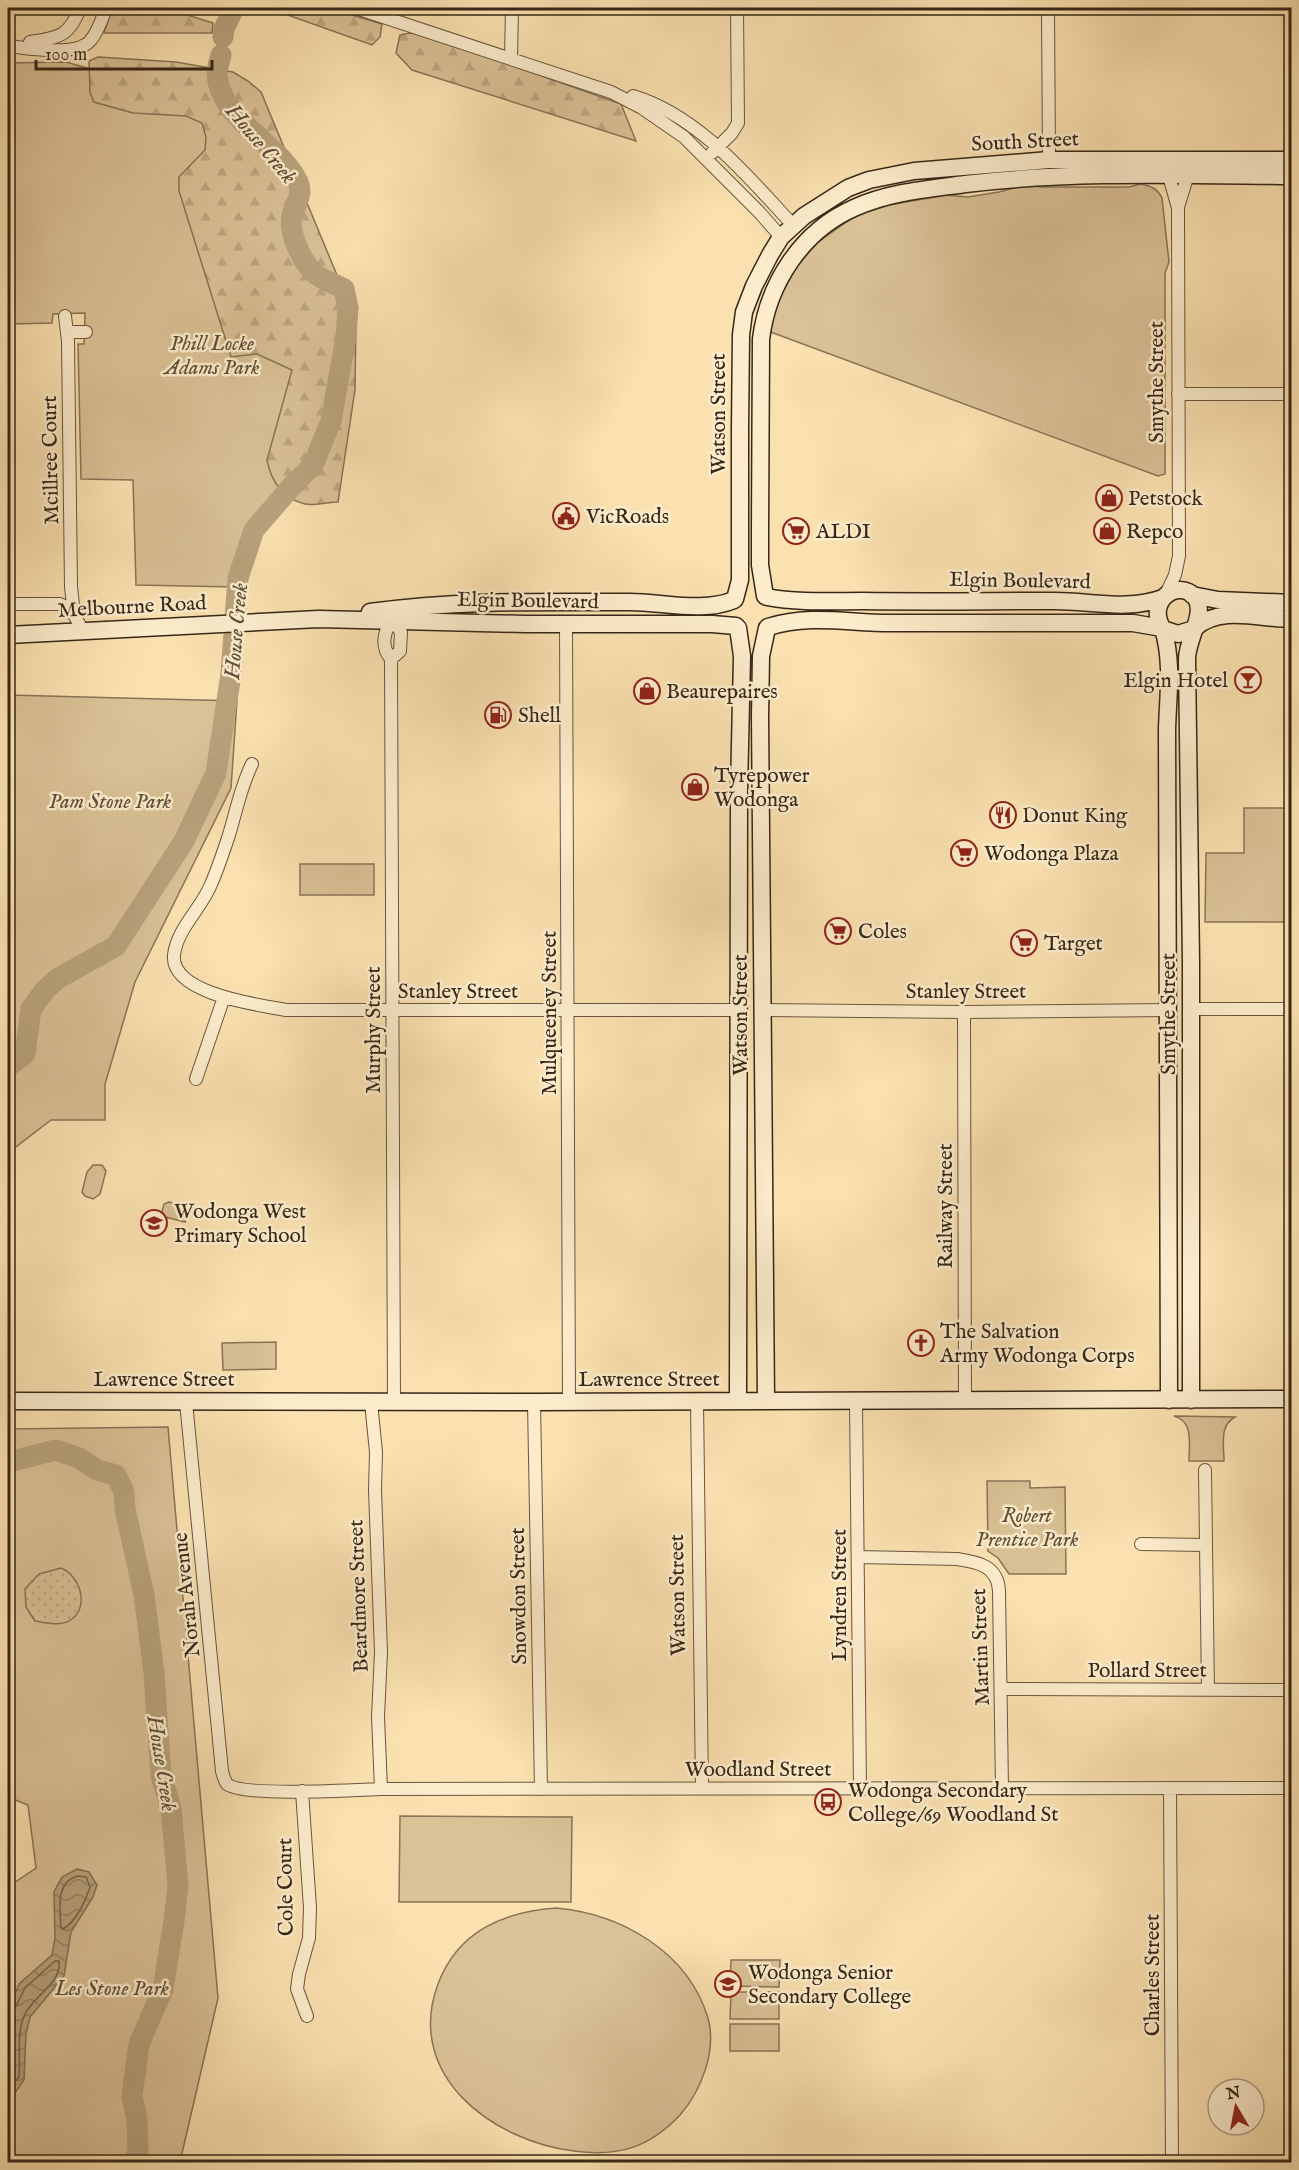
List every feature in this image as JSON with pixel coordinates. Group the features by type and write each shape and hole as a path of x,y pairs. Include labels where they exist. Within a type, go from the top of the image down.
{"street":[{"path":"8,46 60,37 72,26 80,8"},
{"path":"8,46 58,50 80,48 94,36 106,8"},
{"path":"356,8 661,107 718,147 793,225 801,246"},
{"path":"511,58 512,8"},
{"path":"706,158 732,133 738,123 737,8"},
{"path":"1048,8 1048,168"},
{"path":"611,92 642,108 674,129 706,158 781,237 801,246"},
{"path":"1169,176 1178,160 1188,176"},
{"name":"South Street","path":"781,237 793,225 848,188 869,180 914,171 1048,168 1178,160 1292,160"},
{"name":"South Street","path":"801,246 834,219 870,201 897,194 1048,168 1169,176 1292,176"},
{"name":"Smythe Street","path":"1169,176 1178,208 1179,556 1182,574 1192,594"},
{"name":"Smythe Street","path":"1178,208 1188,176"},
{"name":"Watson Street","path":"734,600 741,577 741,335 748,300 759,275 781,237"},
{"name":"Watson Street","path":"766,597 760,565 761,339 763,320 772,294 801,246"},
{"name":"Mcillree Court","path":"66,316 71,587 72,604 80,626"},
{"path":"67,332 86,332"},
{"path":"741,335 761,339"},
{"path":"1178,394 1292,394"},
{"path":"740,429 760,426"},
{"name":"Smythe Street","path":"1164,597 1175,574 1179,556"},
{"path":"51,604 62,599 71,587"},
{"path":"1292,603 1218,600 1180,591 1164,597 1157,612 1163,628 1178,634 1188,632 1205,619 1217,615 1292,620"},
{"path":"747,592 766,597 773,612 767,627 749,634 737,627 730,613 734,600 747,592"},
{"path":"1192,594 1197,600 1200,612 1194,628"},
{"name":"Elgin Boulevard","path":"766,597 837,601 1077,601 1126,606 1164,597"},
{"name":"Elgin Boulevard","path":"257,622 433,613 518,601 654,602 705,607 734,600"},
{"path":"518,601 519,616 525,624"},
{"name":"Melbourne Road","path":"8,604 60,604 66,607 80,626"},
{"name":"Elgin Boulevard","path":"433,613 525,624 712,624 737,627"},
{"name":"Murphy Street","path":"391,615 384,631 385,651 392,658 394,1401"},
{"name":"Elgin Boulevard","path":"767,627 790,621 813,619 864,623 1133,623 1163,628"},
{"name":"Melbourne Road","path":"8,637 80,626 257,622"},
{"name":"Mulqueeney Street","path":"566,624 569,1402"},
{"name":"Watson Street","path":"737,627 742,656 739,790 738,1401"},
{"name":"Watson Street","path":"766,1401 760,717 761,656 767,627"},
{"name":"Smythe Street","path":"1163,628 1170,660 1167,729 1169,1400"},
{"name":"Smythe Street","path":"1191,1400 1191,963 1187,654 1194,628"},
{"path":"740,716 760,717"},
{"path":"1167,729 1188,728"},
{"name":"Stanley Street","path":"252,764 244,780 228,839 211,885 184,930 174,955 176,967 180,973 196,987 224,997 286,1010 740,1010"},
{"path":"739,790 761,790"},
{"path":"1168,798 1189,798"},
{"path":"1168,963 1191,963"},
{"path":"740,970 762,970"},
{"path":"196,1079 224,997"},
{"path":"1169,1010 1292,1009"},
{"path":"740,1010 762,1010"},
{"name":"Stanley Street","path":"762,1010 964,1012 1169,1010"},
{"name":"Railway Street","path":"964,1012 965,1401"},
{"path":"740,1053 762,1053"},
{"path":"1169,1083 1191,1082"},
{"path":"1169,1318 1191,1318"},
{"path":"739,1346 766,1346"},
{"name":"Lawrence Street","path":"8,1401 569,1402 1292,1399"},
{"name":"Watson Street","path":"697,1401 702,1788"},
{"name":"Lyndren Street","path":"856,1401 860,1788"},
{"name":"Norah Avenue","path":"186,1402 222,1771 227,1783"},
{"name":"Beardmore Street","path":"371,1402 376,1452 375,1490 381,1652 378,1717 381,1789"},
{"name":"Snowdon Street","path":"534,1402 541,1789"},
{"path":"1205,1470 1208,1690"},
{"path":"1142,1544 1206,1545"},
{"name":"Martin Street","path":"858,1557 965,1560 985,1566 995,1573 999,1582 1002,1788"},
{"name":"Pollard Street","path":"1002,1689 1292,1690"},
{"name":"Woodland Street","path":"227,1783 244,1790 302,1791 1292,1788"},
{"name":"Charles Street","path":"1170,1788 1172,2163"},
{"name":"Cole Court","path":"302,1791 310,1908 309,1938 297,1989 307,2016"}],"green space":[{"path":"112,8 165,8 213,23 212,33 104,33"},
{"path":"283,8 328,8 382,24 380,37 372,45 282,13"},
{"path":"423,34 621,104 636,141 412,70 396,53 400,35"},
{"path":"98,57 176,62 233,72 261,92 356,321 355,390 338,502 309,504 297,502 279,488 269,468 267,460 292,370 257,354 231,357 179,191 179,177 205,150 206,137 202,123 186,116 133,113 94,102 90,93 89,61"},
{"name":"Phill Locke Adams Park","path":"66,62 187,97 280,158 299,183 300,200 332,281 344,289 348,308 292,486 254,530 236,587 136,585 133,480 81,479 78,344 84,344 85,313 53,314 52,323 9,324 8,63"},
{"path":"1140,184 1153,188 1162,198 1169,262 1165,273 1165,474 1158,476 768,331 779,299 797,266 817,243 855,216 889,205 946,195 968,197 1024,185 1129,187"},
{"path":"8,397 11,397 13,472 8,467"},
{"name":"Pam Stone Park","path":"8,695 237,701 231,788 135,982 105,1084 105,1120 51,1120 8,1153"},
{"path":"1244,808 1291,808 1291,989 1287,989 1287,922 1205,922 1206,853 1244,853"},
{"path":"300,864 374,864 374,895 300,895"},
{"path":"93,1165 102,1165 106,1171 100,1194 93,1199 82,1192 87,1172"},
{"path":"169,1202 189,1208 185,1222 161,1216 164,1204"},
{"path":"276,1342 276,1369 223,1370 222,1343"},
{"path":"1174,1416 1235,1417 1224,1430 1224,1461 1189,1461 1188,1428 1185,1423"},
{"name":"Les Stone Park","path":"168,1427 218,1998 180,2162 8,2162 8,1887 36,1868 28,1805 8,1797 8,1429"},
{"name":"Robert Prentice Park","path":"987,1481 1030,1481 1030,1488 1065,1487 1066,1574 1009,1574 998,1558 988,1551"},
{"path":"61,1568 73,1577 80,1591 81,1599 77,1613 64,1623 35,1621 26,1607 25,1589 39,1574"},
{"path":"400,1816 572,1817 571,1902 399,1902"},
{"path":"556,1908 605,1918 649,1940 669,1956 685,1974 708,2018 709,2057 688,2105 657,2135 632,2148 605,2153 574,2151 543,2145 513,2133 486,2118 463,2098 444,2074 433,2047 431,2017 438,1984 457,1950 470,1938 501,1920 518,1914"},
{"path":"731,1960 780,1960 779,1987 730,1986"},
{"path":"731,1992 779,1992 779,2019 730,2019"},
{"path":"730,2024 779,2024 779,2051 730,2051"}],"water":[{"path":"77,1869 89,1872 97,1885 93,1897 71,1932 64,1976 30,2017 26,2034 24,2080 15,2093 8,2097 8,2012 19,1984 52,1955 55,1938 54,1892 62,1877"}],"waterway":[{"name":"House Creek","path":"223,37 224,29 234,8"},
{"name":"House Creek","path":"8,1067 25,1054 31,1009 44,991 57,979 116,946 184,841 216,773 231,674 238,578 254,530 313,465 331,421 346,337 348,308 344,289 319,276 301,254 294,237 291,219 300,194 298,182 278,155 238,117 228,104 220,89 217,73 221,55"},
{"name":"House Creek","path":"8,1462 56,1450 79,1458 97,1470 116,1475 124,1492 125,1509 144,1595 154,1673 161,1776 171,1808 178,1885 163,1989 139,2044 132,2096 137,2120 138,2150 135,2162"}],"place":[{"name":"Petstock","path":"1109,498"},
{"name":"VicRoads","path":"566,516"},
{"name":"ALDI","path":"796,531"},
{"name":"Repco","path":"1107,531"},
{"name":"Elgin Hotel","path":"1248,680"},
{"name":"Beaurepaires","path":"647,691"},
{"name":"Shell","path":"498,715"},
{"name":"Tyrepower Wodonga","path":"695,787"},
{"name":"Donut King","path":"1003,815"},
{"name":"Wodonga Plaza","path":"964,853"},
{"name":"Coles","path":"838,931"},
{"name":"Target","path":"1024,943"},
{"name":"Wodonga West Primary School","path":"154,1223"},
{"name":"The Salvation Army Wodonga Corps","path":"921,1343"},
{"name":"Wodonga Secondary College/69 Woodland St","path":"828,1802"},
{"name":"Wodonga Senior Secondary College","path":"728,1984"}]}
